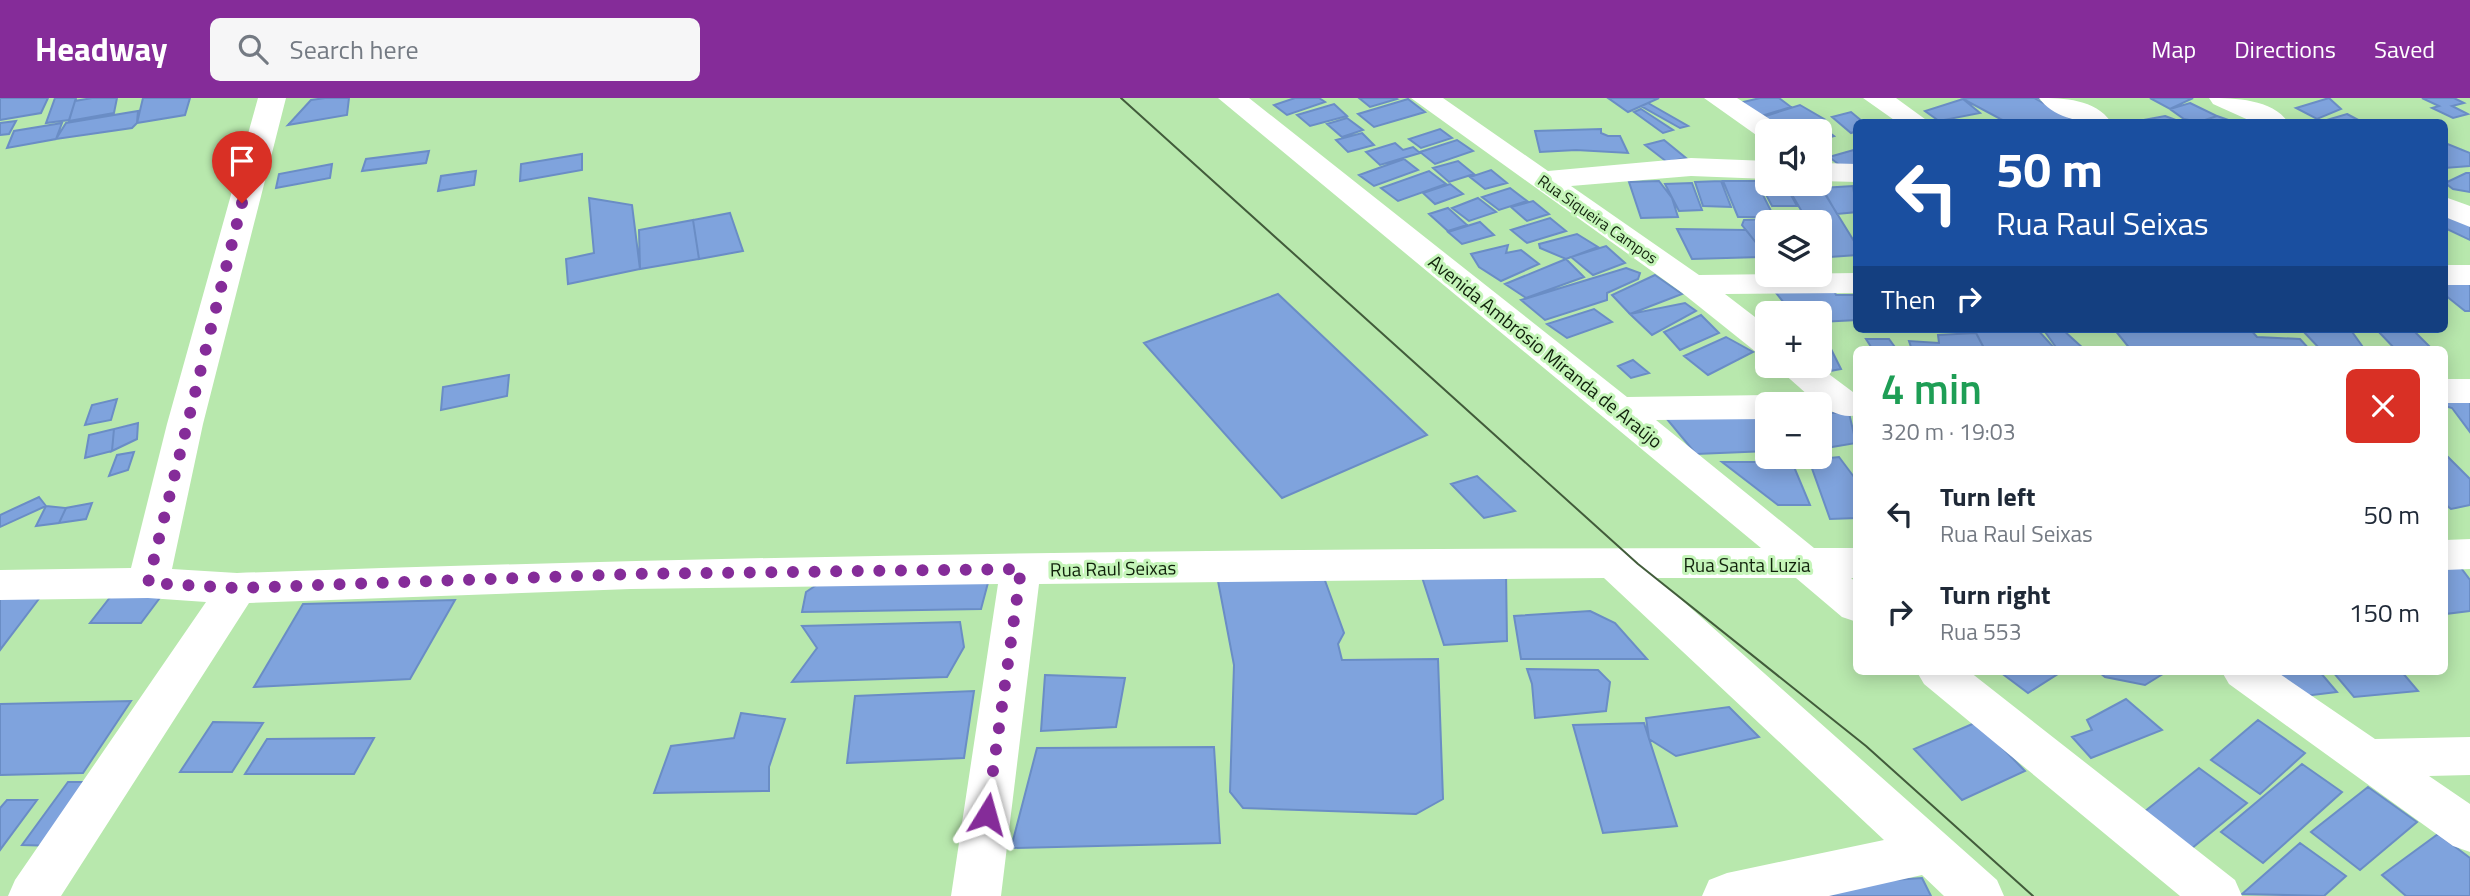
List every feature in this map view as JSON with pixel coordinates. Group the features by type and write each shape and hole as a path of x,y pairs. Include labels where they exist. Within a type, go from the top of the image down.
{"street":[{"path":"148,583 185,424 272,98"},
{"name":"Avenida Ambrósio Miranda de Araújo","path":"1232,98 1619,408 1853,603"},
{"name":"Rua Siqueira Campos","path":"1425,98 1692,285 1755,334"},
{"path":"1718,98 1755,122"},
{"path":"1877,98 1910,119"},
{"path":"2053,98 2092,119"},
{"path":"2223,98 2268,119"},
{"path":"1543,180 1692,167 1755,169"},
{"path":"2448,207 2470,218"},
{"path":"2448,275 2470,275"},
{"path":"1692,285 1853,283"},
{"path":"1810,378 1842,406"},
{"path":"2448,391 2470,391"},
{"path":"1619,408 1755,407"},
{"path":"2448,555 2470,554"},
{"path":"1626,563 1979,896"},
{"name":"Rua Raul Seixas","path":"0,585 148,583 237,588 631,574 1626,563"},
{"name":"Rua Santa Luzia","path":"1626,563 1853,563"},
{"path":"976,896 1021,569"},
{"path":"33,896 237,588"},
{"path":"1943,675 2217,896"},
{"path":"2248,675 2470,831"},
{"path":"2366,758 2470,756"},
{"path":"1727,896 1930,852"}],"building":[{"path":"0,98 48,98 41,113 0,120"},
{"path":"55,98 76,98 69,120 46,123"},
{"path":"117,98 114,113 69,121 75,101"},
{"path":"143,98 190,98 185,115 137,123"},
{"path":"349,98 347,115 288,125 311,100"},
{"path":"1295,98 1319,98 1325,102 1287,115 1274,105"},
{"path":"1359,98 1395,98 1397,99 1370,107"},
{"path":"1608,98 1659,98 1628,112"},
{"path":"1760,98 1779,98 1791,107 1755,118 1735,104"},
{"path":"2045,98 2036,99 2072,119 2000,119 1963,99"},
{"path":"2150,98 2193,98 2170,109"},
{"path":"2329,98 2341,109 2317,119 2296,108"},
{"path":"2422,98 2454,98 2464,103 2452,106 2468,114 2453,118 2432,108 2439,106"},
{"path":"1408,99 1425,112 1374,127 1358,114"},
{"path":"1963,99 1980,113 1936,119 1925,111"},
{"path":"1648,103 1688,126 1680,128 1641,106"},
{"path":"2190,103 2217,116 2208,119 2184,119 2170,109"},
{"path":"1334,104 1347,116 1310,126 1297,115"},
{"path":"1800,105 1824,119 1756,119"},
{"path":"1641,109 1673,130 1663,133 1634,112"},
{"path":"138,111 137,123 132,128 56,139 66,123"},
{"path":"1851,112 1859,119 1853,119 1851,133 1832,117"},
{"path":"2347,114 2356,119 2330,119"},
{"path":"2165,116 2173,119 2149,119"},
{"path":"1347,118 1363,130 1342,137 1327,124"},
{"path":"16,121 9,134 0,135 0,123"},
{"path":"62,123 56,139 7,148 14,131"},
{"path":"1440,129 1452,138 1421,148 1409,139"},
{"path":"1601,129 1601,133 1608,136 1620,136 1628,153 1576,150 1540,152 1535,131"},
{"path":"1362,133 1374,145 1348,152 1336,140"},
{"path":"1457,140 1473,151 1435,164 1420,152"},
{"path":"1664,140 1686,158 1667,162 1645,145"},
{"path":"1395,143 1403,150 1413,147 1420,153 1380,165 1366,152"},
{"path":"2448,144 2470,153 2470,166 2448,168"},
{"path":"1853,150 1853,168 1845,169 1832,159 1832,156"},
{"path":"429,151 426,163 362,171 366,159"},
{"path":"582,154 582,170 520,181 521,164"},
{"path":"1404,159 1418,170 1374,186 1359,175"},
{"path":"1458,161 1474,174 1449,182 1433,168"},
{"path":"332,164 330,178 276,188 279,174"},
{"path":"1491,170 1507,183 1485,189 1470,177"},
{"path":"476,171 474,185 438,191 441,176"},
{"path":"1429,171 1446,184 1398,201 1381,188"},
{"path":"2470,173 2470,192 2453,189 2448,182"},
{"path":"1659,181 1672,198 1678,217 1641,218 1629,182"},
{"path":"1721,181 1731,207 1703,206 1695,182"},
{"path":"1723,181 1755,181 1755,196 1764,196 1770,210 1755,210 1755,217 1738,217"},
{"path":"1692,183 1702,210 1679,211 1665,184"},
{"path":"1450,184 1463,194 1435,204 1423,193"},
{"path":"1853,186 1853,212 1837,214 1827,196 1832,196 1832,187"},
{"path":"1510,188 1527,201 1499,210 1482,197"},
{"path":"1767,196 1792,196 1797,206 1772,206"},
{"path":"1793,196 1826,196 1853,240 1853,255 1832,257 1832,210 1801,210"},
{"path":"589,198 632,205 640,269 568,284 566,259 594,253"},
{"path":"1478,198 1496,212 1469,221 1452,208"},
{"path":"1533,201 1549,214 1527,221 1511,207"},
{"path":"1448,208 1467,225 1448,231 1429,214"},
{"path":"730,213 743,251 699,259 693,220"},
{"path":"2455,215 2470,222 2470,240 2448,229 2448,218"},
{"path":"1550,218 1566,231 1527,243 1511,230"},
{"path":"693,220 699,259 640,269 639,230"},
{"path":"1744,220 1755,220 1755,241 1742,225"},
{"path":"1480,222 1494,235 1462,244 1448,232"},
{"path":"1677,229 1746,230 1755,241 1755,257 1692,259"},
{"path":"1577,234 1598,247 1566,259 1540,248 1539,244"},
{"path":"1508,245 1506,253 1521,250 1539,264 1501,281 1479,267 1471,254"},
{"path":"1606,246 1625,263 1593,275 1571,257"},
{"path":"1566,259 1584,277 1526,298 1505,284"},
{"path":"1626,268 1640,273 1638,279 1607,293 1607,300 1545,320 1521,300"},
{"path":"1655,275 1682,294 1630,314 1612,295"},
{"path":"2448,282 2467,282 2470,285 2470,311 2465,311 2448,297"},
{"path":"1832,286 1836,295 1853,295 1853,320 1832,321 1832,301 1782,301 1771,287"},
{"path":"1278,294 1427,435 1282,498 1144,343"},
{"path":"1685,303 1696,311 1652,335 1630,314"},
{"path":"1594,309 1612,322 1567,338 1547,324"},
{"path":"1701,315 1719,333 1680,350 1664,332"},
{"path":"1976,333 2041,333 2052,346 1983,346"},
{"path":"1976,333 1983,346 1911,346 1909,341 1939,343 1938,335"},
{"path":"2046,333 2066,333 2081,346 2055,346"},
{"path":"2117,333 2254,333 2257,337 2300,339 2306,346 2128,346"},
{"path":"2305,333 2353,333 2362,346 2317,346"},
{"path":"2380,333 2416,333 2429,346 2392,346"},
{"path":"1726,337 1753,352 1708,375 1684,356"},
{"path":"1866,339 1889,339 1894,346 1870,346"},
{"path":"1832,351 1841,369 1832,371"},
{"path":"1633,360 1649,373 1631,378 1618,366"},
{"path":"509,375 507,396 441,410 443,387"},
{"path":"2448,398 2470,398 2470,432 2452,408 2448,407"},
{"path":"117,399 111,420 85,425 92,405"},
{"path":"1661,412 1755,412 1755,452 1696,454"},
{"path":"1832,413 1849,413 1853,444 1832,447"},
{"path":"138,423 137,439 112,451 114,429"},
{"path":"114,429 112,451 85,458 89,435"},
{"path":"134,452 128,470 109,476 117,455"},
{"path":"1839,457 1853,476 1853,518 1830,519 1812,469 1832,469 1832,458"},
{"path":"2448,457 2470,479 2470,505 2451,509 2448,506"},
{"path":"1722,462 1755,462 1755,469 1795,469 1810,505 1778,505"},
{"path":"1477,476 1515,511 1484,518 1451,484"},
{"path":"39,497 46,506 0,527 0,515"},
{"path":"92,503 86,519 59,523 66,508"},
{"path":"46,506 66,508 59,523 36,526"},
{"path":"1319,564 1344,633 1338,644 1342,660 1438,659 1443,799 1416,814 1243,808 1230,792 1234,665 1218,581"},
{"path":"2448,567 2461,568 2470,580 2470,611 2448,614"},
{"path":"1420,571 1506,572 1507,641 1444,645"},
{"path":"989,579 981,609 802,612 806,592 824,580"},
{"path":"115,591 165,591 141,623 90,623"},
{"path":"41,596 0,650 0,598"},
{"path":"455,600 410,679 254,687 303,604"},
{"path":"1590,611 1615,623 1647,659 1521,659 1514,616"},
{"path":"960,622 964,647 947,677 792,682 817,648 802,626"},
{"path":"1527,669 1598,670 1610,682 1606,711 1535,718 1532,684"},
{"path":"1045,675 1125,678 1116,727 1041,731"},
{"path":"2004,675 2056,675 2028,693"},
{"path":"2103,675 2161,675 2145,685"},
{"path":"2267,675 2323,675 2337,692 2296,697"},
{"path":"2336,675 2405,675 2418,691 2354,697"},
{"path":"974,691 964,758 847,763 855,696"},
{"path":"2126,699 2162,730 2091,758 2072,737 2092,730 2087,720"},
{"path":"131,701 83,773 0,775 0,704"},
{"path":"1729,707 1759,737 1676,756 1649,739 1646,718"},
{"path":"741,713 785,719 769,767 769,791 654,793 671,746 734,738"},
{"path":"2258,720 2305,753 2260,794 2211,760"},
{"path":"213,722 263,723 232,772 180,772"},
{"path":"1977,722 2025,771 1962,800 1914,749"},
{"path":"1644,723 1677,826 1603,833 1573,725"},
{"path":"374,738 354,774 245,774 267,739"},
{"path":"1214,747 1220,843 1011,848 1037,748"},
{"path":"2302,764 2342,792 2263,863 2221,832"},
{"path":"2199,768 2247,803 2191,849 2144,812"},
{"path":"68,782 102,782 58,846 22,845"},
{"path":"2368,787 2417,822 2360,870 2311,832"},
{"path":"7,800 37,800 0,850 0,808"},
{"path":"2438,834 2470,858 2470,896 2406,896 2382,875"},
{"path":"2300,843 2346,876 2324,896 2242,894"},
{"path":"1922,878 1931,896 1822,896 1818,885"}],"tram line":[{"path":"1121,98 1638,564 1866,746 2033,896"}],"route":[{"path":"242,203 185,424 148,583 237,588 631,574 1021,569 987,814"}]}
